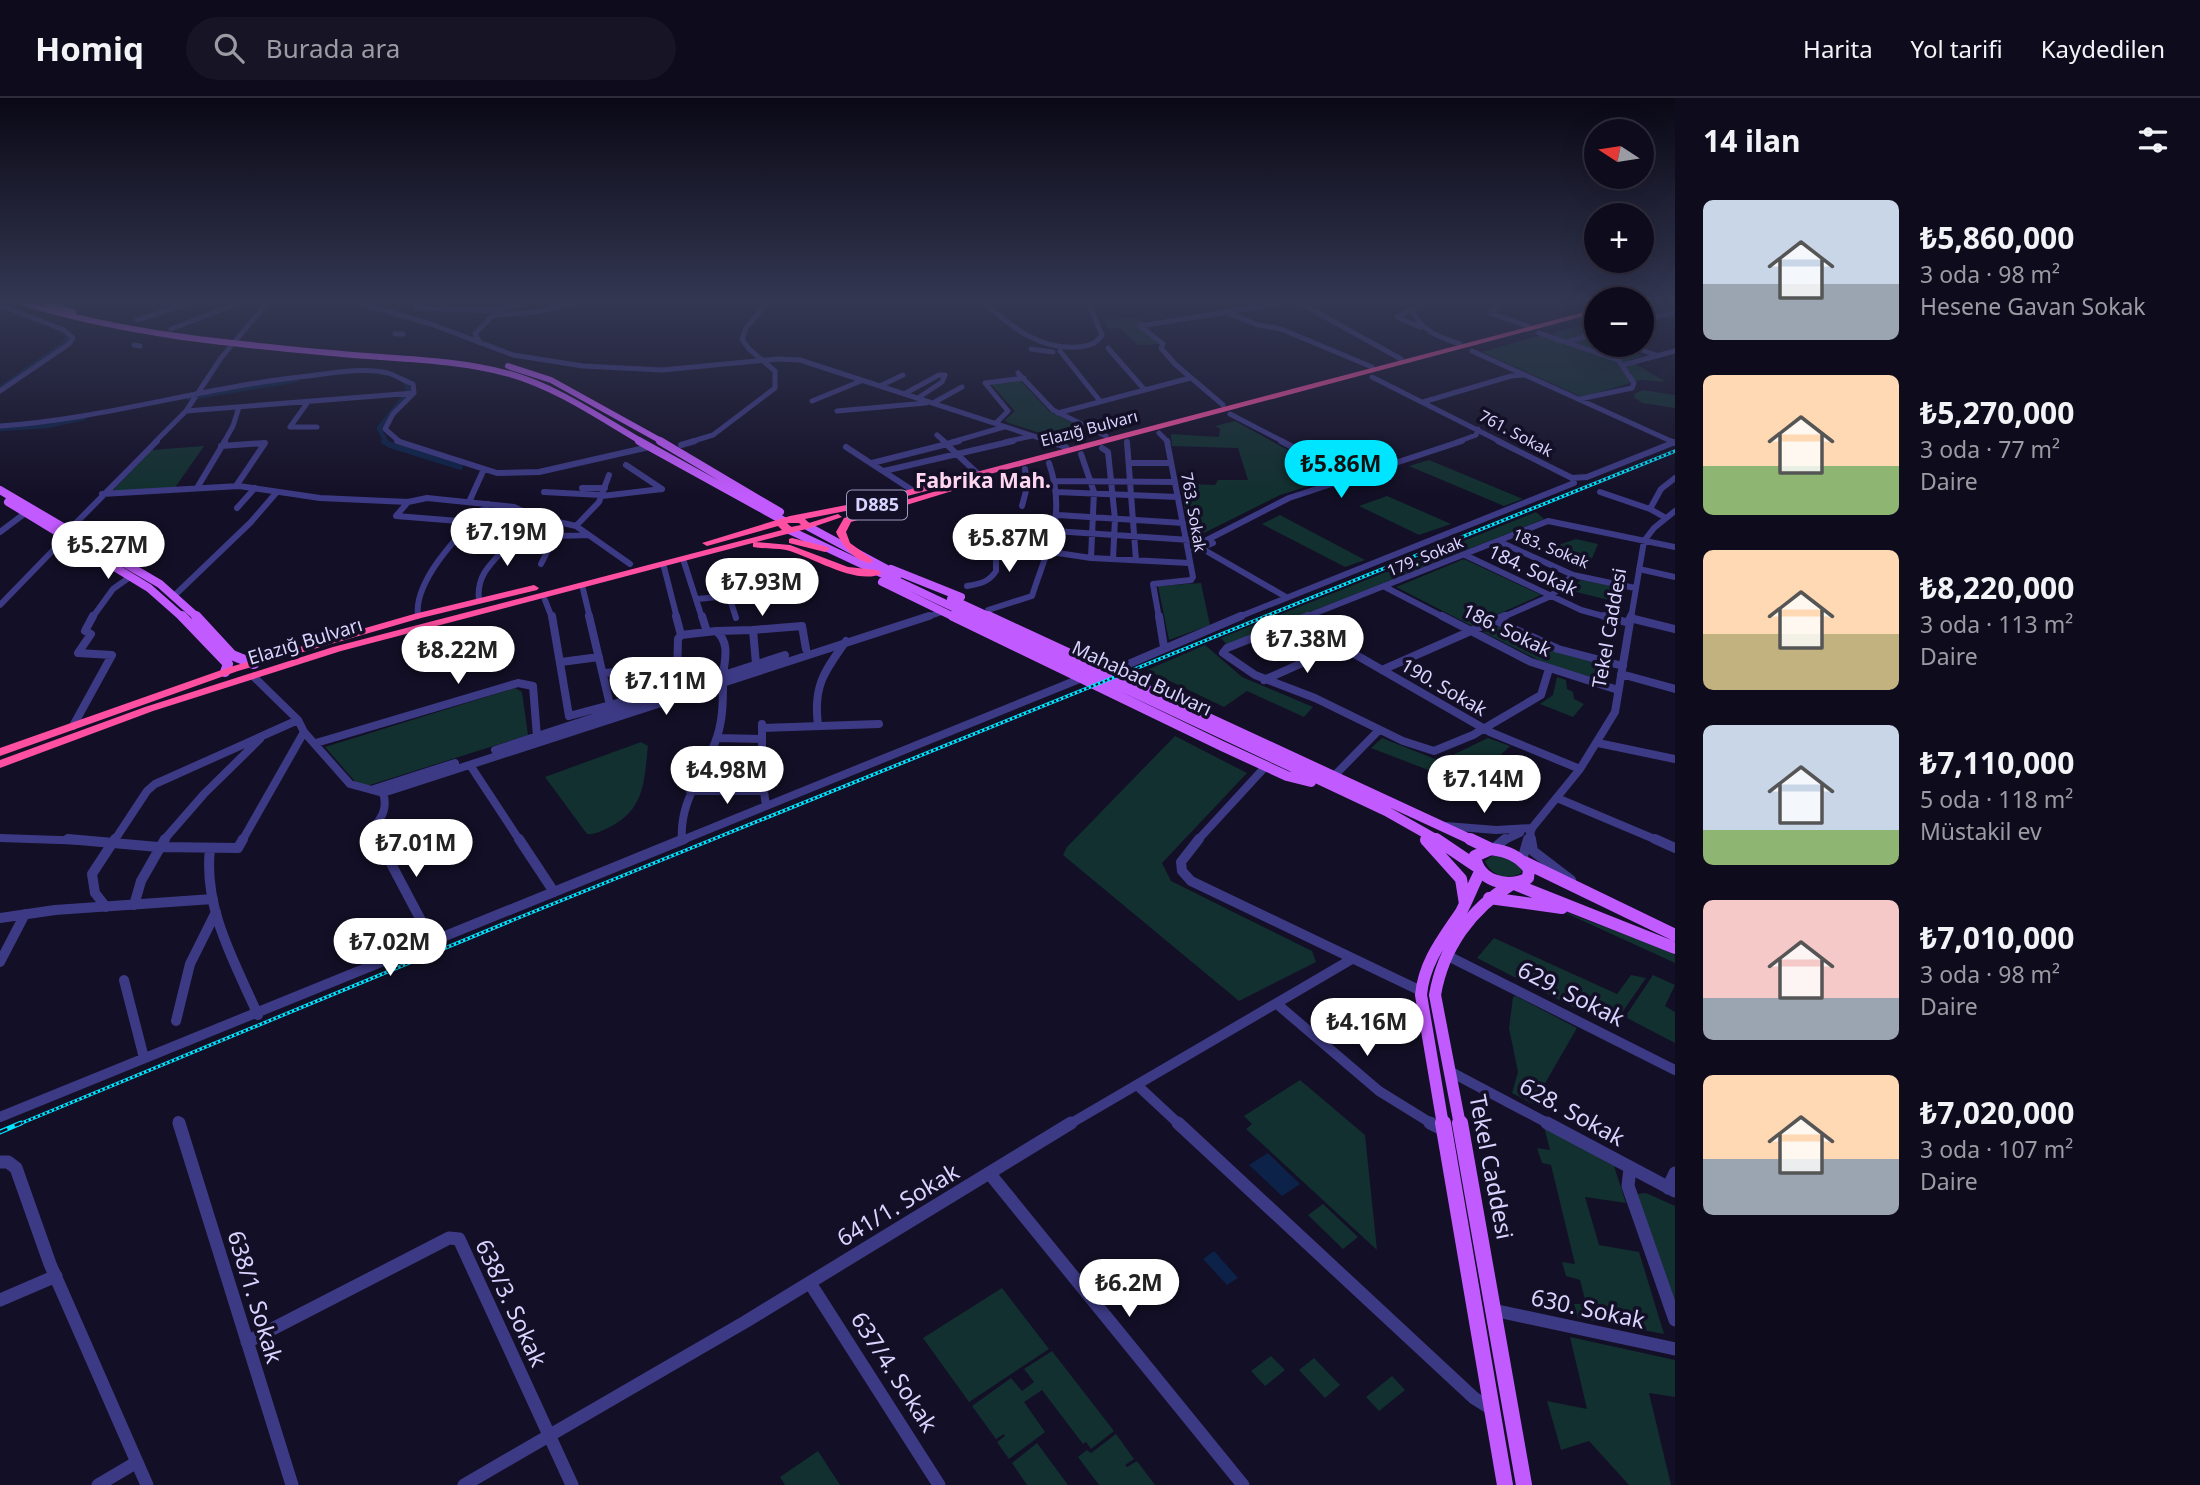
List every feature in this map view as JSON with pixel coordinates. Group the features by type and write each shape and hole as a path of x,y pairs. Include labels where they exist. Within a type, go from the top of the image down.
{"highway":[{"path":"978,474 1014,460 1369,368"},
{"name":"Elazığ Bulvarı","path":"807,526 826,517 912,490 1386,368"},
{"name":"Elazığ Bulvarı","path":"0,764 256,673 629,564 948,486 1391,368"},
{"path":"869,561 844,542 841,532 847,520 998,476 1408,368"},
{"path":"948,486 998,476"},
{"path":"788,523 807,526"},
{"name":"Elazığ Bulvarı","path":"0,754 249,670 560,586 729,546 788,523"},
{"path":"729,546 780,540 825,548"},
{"path":"508,607 545,600 749,546 780,545 800,550 852,573 877,573"},
{"path":"0,754 225,672 479,600 560,586"},
{"path":"0,770 255,678 540,598 560,586"}],"main road":[{"path":"481,368 527,379 553,391 736,497 788,523"},
{"path":"511,368 551,380 640,428 788,523"},
{"path":"624,432 640,428"},
{"path":"0,490 172,606 228,664 225,672"},
{"path":"0,498 24,514 175,595 204,622 232,655 254,664"},
{"name":"Mahabad Bulvarı","path":"788,523 809,540 877,573 1334,781 1492,849 1511,853 1523,861"},
{"name":"Mahabad Bulvarı","path":"807,526 869,561 1334,781 1456,851 1492,879 1513,884"},
{"path":"809,540 810,534 824,536"},
{"path":"869,561 929,582 1294,751 1330,769 1334,781 1287,776 925,604 881,582 877,573"},
{"path":"1405,822 1432,844 1458,874 1465,890 1465,904"},
{"path":"1492,849 1475,856 1478,869 1465,904 1433,953 1422,976 1421,991 1490,1408 1506,1485"},
{"path":"1513,884 1528,878 1529,869 1523,861"},
{"path":"1523,861 1638,918 1675,933"},
{"path":"1513,884 1675,948"},
{"name":"Tekel Caddesi","path":"1513,884 1489,898 1471,917 1437,979 1435,995 1527,1482"},
{"path":"1489,898 1590,913"}],"street":[{"path":"0,391 34,368"},
{"path":"0,605 102,494 186,411 214,368"},
{"path":"611,368 679,370 699,368"},
{"path":"681,445 713,435 770,393 775,388 777,376 771,368"},
{"path":"822,368 1066,447"},
{"path":"1077,368 1100,401"},
{"path":"1127,368 1143,388"},
{"path":"1181,368 1223,405"},
{"path":"1508,368 1675,441"},
{"path":"1578,400 1632,388 1634,383 1625,368"},
{"path":"0,426 45,423 358,369 406,376 414,384 387,421 385,429 389,436 404,444 497,473 539,472 649,447"},
{"path":"904,394 939,374 945,376 942,382 918,398"},
{"path":"880,386 903,375"},
{"path":"1423,402 1511,376 1524,375"},
{"path":"996,423 1008,411 985,383 1021,376 1058,413 1106,436"},
{"name":"761. Sokak","path":"1372,377 1490,435 1573,480"},
{"path":"1058,413 1191,378"},
{"path":"812,401 861,381"},
{"path":"837,411 931,403 962,387"},
{"path":"186,411 410,393"},
{"path":"1608,394 1595,402 1675,441"},
{"path":"308,402 290,427 317,427"},
{"path":"197,488 233,426 239,407"},
{"path":"304,409 313,409"},
{"path":"1230,414 1353,478"},
{"path":"872,463 1005,426"},
{"path":"1189,553 1279,509 1353,478 1470,438 1476,435 1478,429"},
{"name":"763. Sokak","path":"1159,433 1168,442 1189,563 1194,577 1191,580 1153,584 1164,647"},
{"path":"937,435 978,474"},
{"path":"1054,531 1205,541 1289,498 1490,435"},
{"path":"884,471 1034,436"},
{"path":"1117,669 1286,597 1675,441"},
{"path":"1127,442 1136,560"},
{"path":"221,446 265,443 236,486"},
{"path":"846,447 912,490"},
{"path":"1102,448 1108,452 1112,480 1115,519 1113,559"},
{"path":"1081,454 1094,494 1096,518 1091,558"},
{"path":"988,610 1032,596 1058,516 1055,481 1049,463"},
{"path":"1130,463 1171,463"},
{"path":"544,492 603,493 662,489 626,465"},
{"path":"469,502 484,469"},
{"path":"1022,506 1027,487 1025,469"},
{"path":"576,526 603,493 609,475"},
{"path":"1650,509 1661,489 1675,478"},
{"path":"1055,481 1175,482"},
{"path":"102,494 236,486 320,498 408,502 426,498 514,507 526,514 576,526 629,564"},
{"path":"237,508 255,488"},
{"path":"582,488 603,493"},
{"path":"1056,492 1178,497"},
{"path":"1600,492 1650,509 1675,523"},
{"path":"175,595 251,522 276,493"},
{"path":"408,502 396,516 471,522"},
{"path":"418,616 415,603 418,592 488,504"},
{"path":"1644,541 1664,519 1675,512"},
{"path":"0,523 24,514"},
{"path":"0,532 24,514"},
{"path":"526,514 509,531 555,536 589,535"},
{"path":"1058,516 1183,523"},
{"path":"967,586 989,583 998,563 996,519"},
{"name":"179. Sokak","path":"1264,680 1223,653 1227,648 1548,521 1675,547"},
{"path":"479,600 477,589 481,575 518,533"},
{"path":"541,564 555,536"},
{"name":"183. Sokak","path":"1498,541 1573,575 1635,588"},
{"name":"Tekel Caddesi","path":"1523,861 1532,828 1580,769 1615,712 1644,541"},
{"path":"997,544 1091,558 1189,563"},
{"path":"1201,548 1286,597"},
{"name":"184. Sokak","path":"1465,555 1597,616 1675,629"},
{"path":"684,562 712,632"},
{"path":"664,567 681,635 678,639 677,674 681,692"},
{"path":"1639,569 1675,578"},
{"path":"1382,670 1551,596 1573,575"},
{"path":"73,726 112,655 78,653 91,634 85,631 86,626 113,589 130,577"},
{"name":"186. Sokak","path":"1385,587 1549,669 1618,690"},
{"path":"583,589 610,705"},
{"path":"697,599 729,596 736,618"},
{"path":"545,600 552,615 569,716 650,694 650,670 604,673"},
{"path":"723,678 756,664 915,614 924,609 925,604"},
{"path":"255,678 298,720 304,732 349,784 379,791 470,765 723,678 942,612"},
{"name":"190. Sokak","path":"1297,621 1483,729 1580,769"},
{"path":"1497,621 1558,649 1675,689"},
{"path":"681,635 802,626 806,649"},
{"path":"753,629 756,664"},
{"path":"681,840 680,828 690,791 717,738 726,645 721,634 712,632"},
{"path":"818,724 814,698 820,678 846,641"},
{"path":"1264,680 1340,646"},
{"path":"561,662 599,657"},
{"path":"1264,680 1314,698 1425,749 1442,750 1541,695 1549,669"},
{"path":"0,1117 1082,678"},
{"path":"316,743 518,683 533,687 537,737"},
{"path":"379,791 681,692"},
{"path":"106,907 95,893 92,874 136,804 155,784 298,720"},
{"path":"766,806 762,726 879,724"},
{"path":"1334,781 1379,730"},
{"path":"0,838 235,849 241,845 304,732"},
{"path":"134,905 137,888 158,846 265,734"},
{"path":"717,738 762,739"},
{"path":"1598,743 1675,760"},
{"path":"470,765 554,892"},
{"path":"1266,766 1182,858 1182,873 1203,887 1421,991"},
{"path":"379,791 387,800 385,811 372,829 433,943"},
{"path":"690,791 764,791"},
{"path":"1557,798 1675,848"},
{"path":"1438,824 1488,830 1532,828"},
{"path":"1492,849 1504,840 1532,828"},
{"path":"1532,828 1530,843 1533,851 1595,897"},
{"path":"210,849 206,863 216,912 257,1014"},
{"path":"0,918 213,899"},
{"path":"176,1021 185,977 202,931 216,912"},
{"path":"0,962 25,914"},
{"name":"629. Sokak","path":"1448,956 1675,1070"},
{"name":"641/1. Sokak","path":"464,1485 810,1283 1137,1085 1352,959"},
{"path":"124,980 144,1058"},
{"path":"1277,1004 1402,1108 1416,1118 1446,1131"},
{"name":"628. Sokak","path":"1449,1071 1672,1189"},
{"path":"1137,1085 1474,1398 1490,1408"},
{"name":"638/1. Sokak","path":"178,1121 292,1485"},
{"path":"0,1162 8,1162 16,1168 55,1276 147,1485"},
{"path":"1630,1168 1628,1186 1675,1320"},
{"path":"1672,1189 1675,1173"},
{"path":"990,1174 1243,1485"},
{"name":"638/3. Sokak","path":"247,1342 449,1238 458,1239 572,1485"},
{"path":"0,1300 55,1276"},
{"name":"637/4. Sokak","path":"810,1283 939,1485"},
{"name":"630. Sokak","path":"1493,1310 1675,1349"},
{"path":"98,1485 137,1462"}],"green space":[{"path":"1517,368 1642,368 1666,382 1641,380 1582,397"},
{"path":"1020,380 1049,411 1095,434 1065,441 1009,423 1005,420 1015,411 990,383"},
{"path":"1643,390 1675,395 1675,408 1642,403 1634,394"},
{"path":"1235,421 1337,477 1280,495 1194,538 1190,537 1180,486 1215,485 1218,480 1248,480 1238,448 1172,446 1171,434 1219,437 1220,429 1215,426"},
{"path":"204,446 174,489 112,491 152,450"},
{"path":"1429,460 1523,499 1504,506 1409,466"},
{"path":"1387,496 1451,524 1419,535 1359,506"},
{"path":"1536,512 1544,519 1227,645 1221,638"},
{"path":"1280,515 1365,560 1345,567 1262,524"},
{"path":"1576,539 1598,544 1590,563 1553,547"},
{"path":"1464,559 1541,595 1472,626 1396,587"},
{"path":"1581,580 1613,586 1609,600 1568,590"},
{"path":"1201,583 1210,625 1169,640 1158,586"},
{"path":"1500,626 1562,654 1609,665 1607,683 1550,666 1483,632"},
{"path":"1205,645 1242,677 1313,707 1304,717 1247,691 1224,707 1147,670"},
{"path":"1557,677 1566,680 1567,689 1573,692 1574,699 1584,704 1573,717 1540,704 1553,695"},
{"path":"515,688 522,692 528,735 370,785 358,785 325,747"},
{"path":"1175,736 1247,773 1162,863 1171,881 1312,951 1316,962 1239,1001 1063,855 1067,847"},
{"path":"1382,738 1440,761 1488,738 1510,746 1477,778 1454,769 1444,776 1371,748"},
{"path":"641,742 648,746 643,783 636,804 620,821 593,834 587,834 545,777"},
{"path":"1495,854 1507,856 1522,869 1521,873 1505,877 1491,870 1485,861"},
{"path":"1557,909 1663,949 1675,955 1675,963"},
{"path":"1494,938 1617,994 1631,975 1646,978 1612,1027 1477,958"},
{"path":"1653,975 1675,985 1665,1006 1675,1012 1675,1043 1625,1017"},
{"path":"1516,996 1577,1028 1533,1104 1512,1093 1518,1072 1509,1028 1513,997"},
{"path":"1300,1080 1365,1135 1377,1250 1246,1129 1252,1124 1244,1116"},
{"path":"1544,1127 1614,1166 1626,1203 1585,1197 1599,1245 1639,1252 1664,1334 1578,1318 1574,1304 1586,1304 1580,1280 1566,1276 1562,1262 1575,1264 1551,1165 1542,1163 1537,1148 1550,1150"},
{"path":"1646,1193 1675,1206 1675,1305 1637,1194"},
{"path":"1323,1204 1358,1237 1343,1249 1308,1215"},
{"path":"1002,1288 1049,1349 969,1402 923,1338"},
{"path":"1570,1337 1675,1360 1675,1397 1649,1393 1671,1485 1629,1485 1589,1441 1561,1450 1547,1401 1587,1409"},
{"path":"1052,1351 1114,1431 1091,1449 1086,1442 1083,1444 1042,1390 1024,1402 1045,1432 1009,1459 997,1442 1004,1434 996,1439 972,1406 1011,1378 1022,1391 1034,1382 1024,1369"},
{"path":"1271,1356 1285,1370 1265,1386 1251,1371"},
{"path":"1314,1358 1340,1385 1325,1398 1299,1370"},
{"path":"1392,1376 1405,1390 1379,1411 1366,1397"},
{"path":"1116,1434 1134,1459 1125,1465 1127,1467 1137,1461 1155,1485 1099,1485 1078,1457 1087,1450 1091,1453"},
{"path":"1037,1443 1068,1485 1027,1485 1012,1463"},
{"path":"818,1451 840,1485 785,1485 780,1477"}],"water":[{"path":"1268,1153 1300,1184 1282,1196 1249,1165"},
{"path":"1214,1251 1238,1278 1227,1285 1203,1259"}],"waterway":[{"path":"0,388 29,368"},
{"path":"386,442 379,428 409,391 405,381 400,378"},
{"path":"189,398 297,380"},
{"path":"0,429 47,426 84,418"},
{"path":"384,441 460,467"}],"railway":[{"path":"17,1125 513,920 1675,451"},
{"path":"0,1132 21,1123"}],"district":[{"name":"Fabrika Mah.","path":"983,481"}]}
